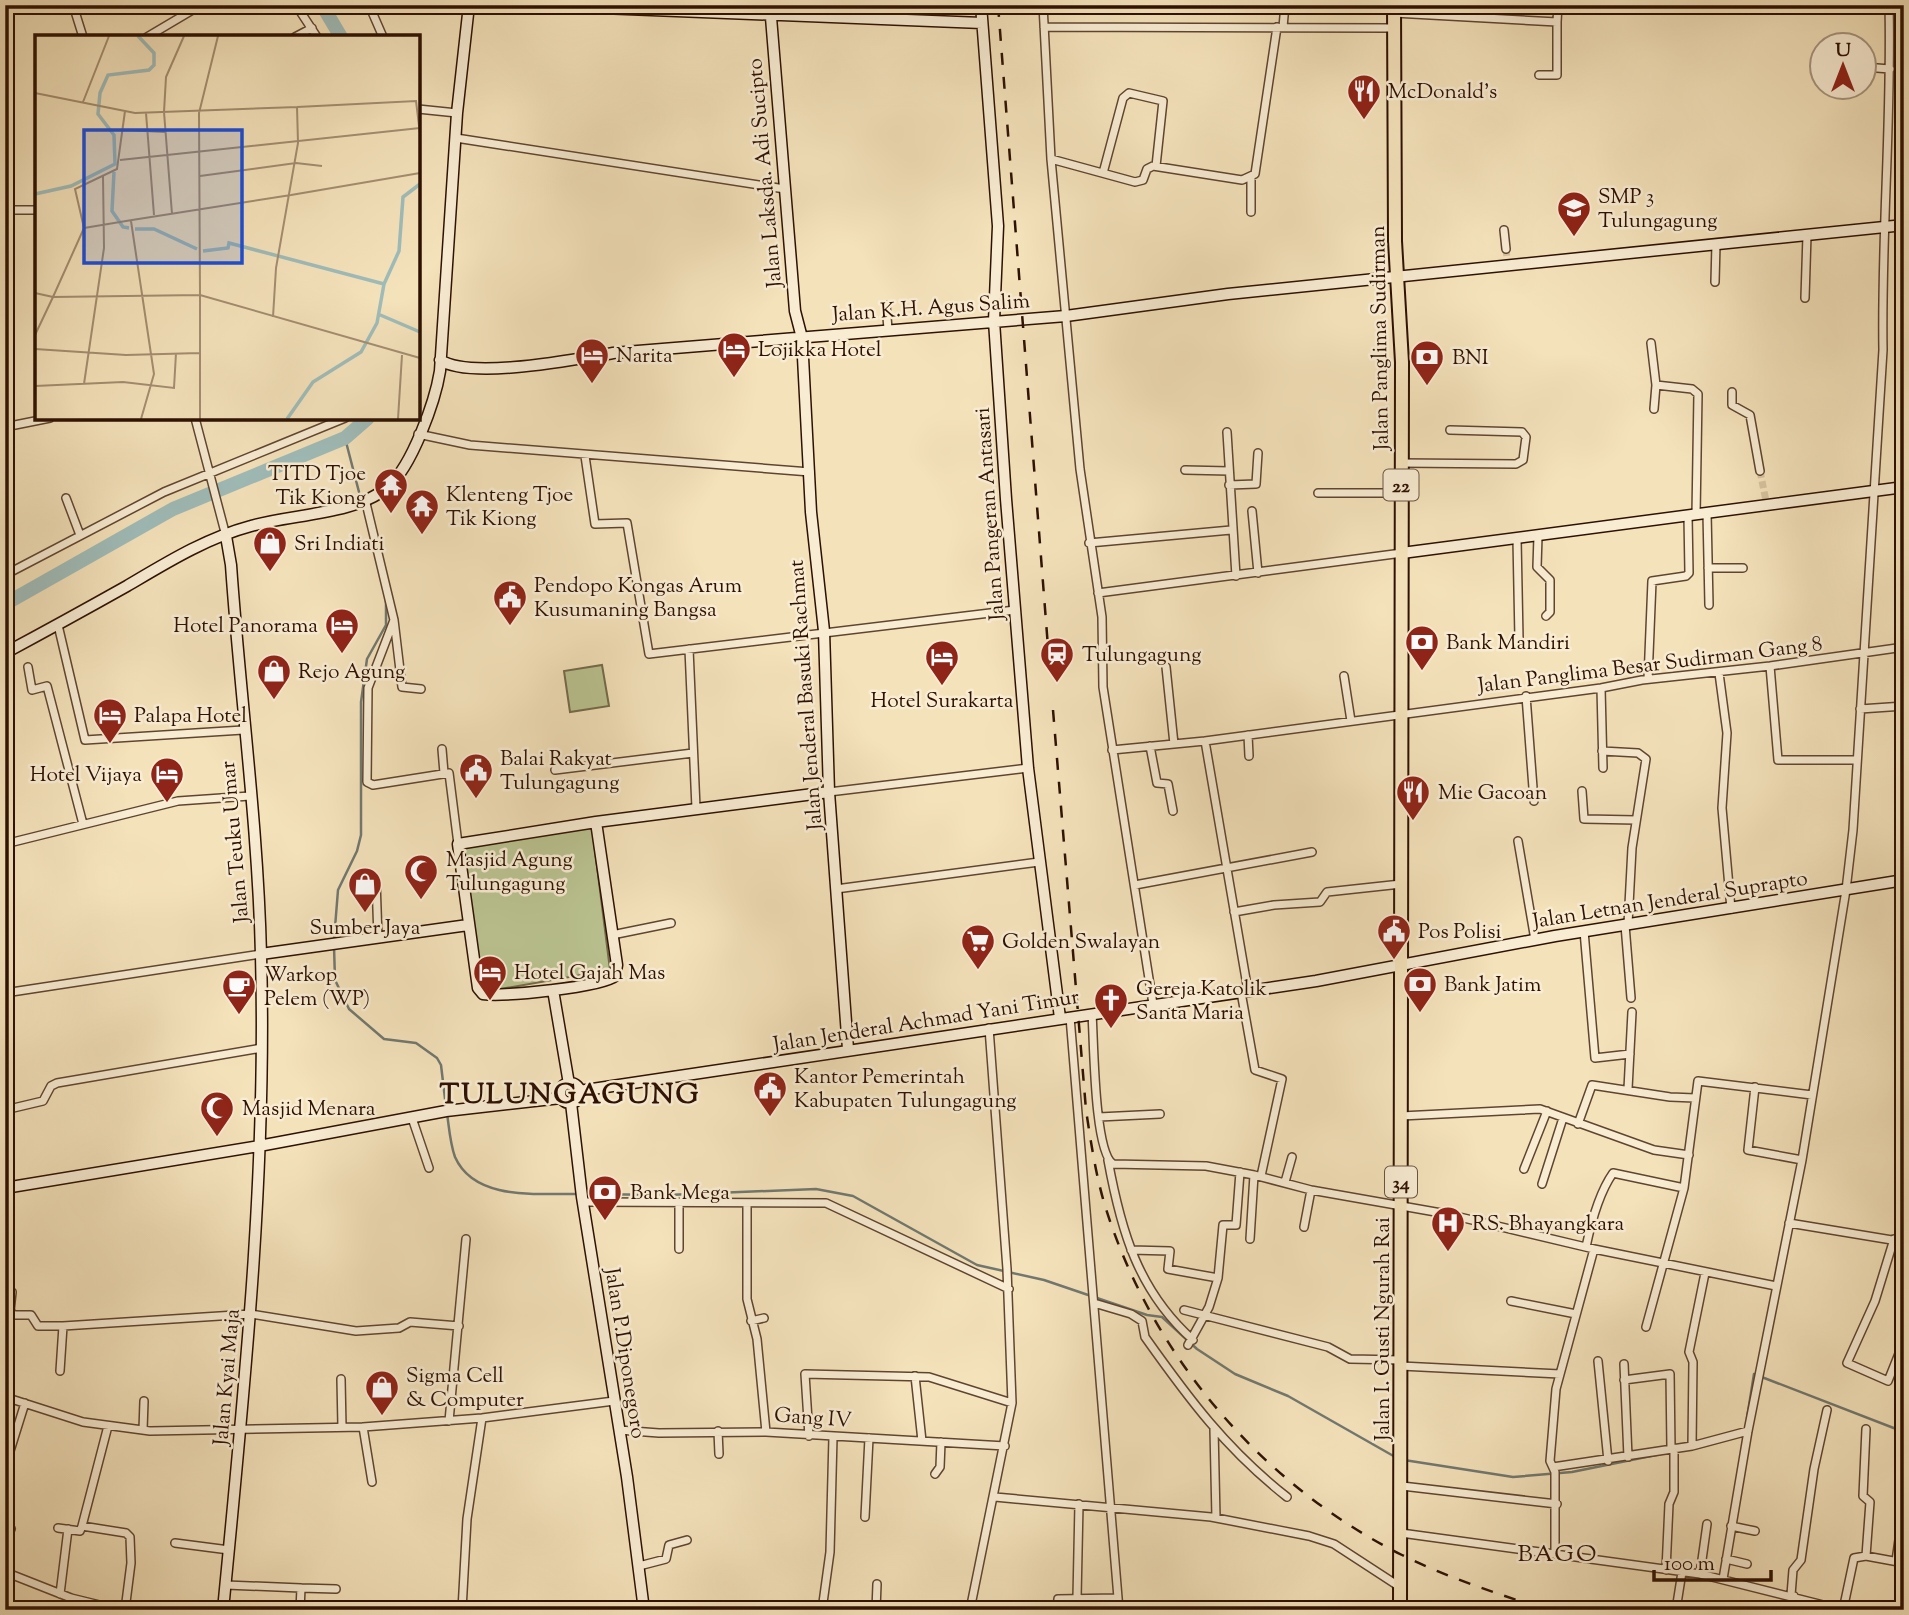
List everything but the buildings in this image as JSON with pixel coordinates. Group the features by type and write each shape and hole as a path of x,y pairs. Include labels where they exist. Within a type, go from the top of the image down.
{"highway":[{"name":"Jalan Panglima Sudirman","path":"1394,9 1396,276 1402,362 1402,965"},
{"name":"Jalan I. Gusti Ngurah Rai","path":"1400,1610 1402,965"}],"street":[{"path":"73,5 82,35"},
{"path":"150,35 201,5"},
{"path":"296,5 316,35"},
{"path":"369,5 382,35"},
{"path":"5,653 195,547 250,526 314,514 365,499 388,487 398,475 435,391 440,360 457,113 469,5"},
{"path":"526,5 770,10 982,23"},
{"name":"Jalan Pangeran Antasari","path":"981,5 998,226 994,321 1028,768 1039,862 1065,1017"},
{"path":"1043,5 1051,159 1089,543 1098,593 1104,654 1103,687 1153,1004"},
{"path":"1051,159 1139,182 1149,167 1156,166 1242,180 1251,178 1255,174 1285,5"},
{"path":"1539,75 1557,75 1558,5"},
{"path":"1723,1579 1745,1431 1758,1382 1801,1160 1846,890 1865,653 1883,350 1890,69 1889,5"},
{"path":"1394,9 1557,22"},
{"name":"Jalan Laksda. Adi Sucipto","path":"770,10 795,312 802,338"},
{"path":"1044,27 1394,28"},
{"path":"299,35 312,28"},
{"path":"1878,68 1890,69"},
{"path":"1104,173 1122,98 1129,93 1163,101 1156,166"},
{"path":"420,109 457,113"},
{"path":"456,138 785,189"},
{"path":"1251,178 1251,212"},
{"path":"5,210 35,210"},
{"name":"Jalan K.H. Agus Salim","path":"440,360 467,369 888,329 1066,316 1228,294 1904,225"},
{"path":"1504,230 1506,249"},
{"path":"1805,298 1807,235"},
{"path":"1715,282 1716,244"},
{"path":"886,305 888,329"},
{"name":"Jalan Jenderal Basuki Rachmat","path":"802,338 824,631 829,792 848,1049"},
{"path":"1651,344 1656,385 1654,409"},
{"path":"1648,679 1652,581 1686,576 1689,573 1697,515 1698,394 1692,389 1656,385"},
{"path":"1732,391 1732,405 1750,415 1760,471"},
{"path":"5,427 40,420"},
{"path":"196,420 226,536"},
{"path":"5,575 80,535 210,473 340,420"},
{"path":"1401,463 1516,464 1523,460 1526,437 1522,432 1450,430"},
{"path":"1227,432 1228,485 1236,576"},
{"path":"418,434 470,445 810,472"},
{"path":"1228,485 1256,484 1258,453"},
{"path":"585,456 595,524 627,523 647,652 651,654 824,631 1016,610"},
{"path":"1185,470 1229,471"},
{"path":"1098,593 1904,487"},
{"path":"1318,494 1401,493"},
{"path":"66,498 80,535"},
{"path":"365,499 394,620 402,687 421,689"},
{"path":"1252,512 1258,573"},
{"path":"1697,515 1709,568 1709,605"},
{"path":"1089,543 1231,530"},
{"name":"Jalan Teuku Umar","path":"226,536 231,565 261,954 260,1146"},
{"path":"1538,536 1537,567 1550,580 1550,612 1546,616"},
{"path":"1517,539 1519,639"},
{"path":"1709,568 1743,568"},
{"path":"394,620 368,688 367,782 373,785 450,774 468,925 478,988 483,994 553,990 611,979 617,971 596,822"},
{"path":"58,625 85,740 243,730"},
{"name":"Jalan Panglima Besar Sudirman Gang 8","path":"1112,750 1205,741 1601,688 1648,679 1719,673 1904,647"},
{"path":"689,649 696,808"},
{"path":"1770,666 1778,760 1857,760"},
{"path":"29,667 32,690 47,686 83,824"},
{"path":"1166,667 1174,744"},
{"path":"1719,673 1727,733 1722,808 1731,909"},
{"path":"1345,676 1351,721"},
{"path":"1601,688 1603,768"},
{"path":"1526,696 1534,801"},
{"path":"1860,709 1904,706"},
{"path":"1248,735 1249,756"},
{"path":"1205,741 1234,912 1255,1070 1282,1079 1258,1175 1250,1239"},
{"path":"1150,746 1157,783 1168,784 1173,811"},
{"path":"442,749 444,773"},
{"path":"1602,751 1645,756 1626,924 1631,998"},
{"path":"555,770 693,752"},
{"path":"458,844 696,808 1028,768"},
{"path":"1582,791 1584,819 1636,820"},
{"path":"5,844 186,799 250,796"},
{"path":"1518,841 1535,940"},
{"path":"1135,885 1312,852"},
{"path":"836,889 1039,862"},
{"path":"376,880 378,938"},
{"name":"Jalan Letnan Jenderal Suprapto","path":"1402,965 1584,931 1904,880"},
{"path":"1234,912 1274,905 1320,902 1327,892 1401,884"},
{"path":"612,935 671,923"},
{"path":"5,993 468,925"},
{"path":"1584,931 1595,1058 1630,1054"},
{"name":"Jalan Jenderal Achmad Yani Timur","path":"579,1091 747,1068 989,1027 1245,992 1402,965"},
{"path":"553,990 569,1084"},
{"path":"1628,1089 1632,1012"},
{"path":"1093,1014 1099,1117 1131,1250 1159,1306 1191,1343 1205,1315 1218,1278 1223,1225 1236,1225 1240,1172"},
{"path":"1065,1017 1094,1291 1119,1610"},
{"path":"970,1610 1012,1403 1007,1269 989,1027"},
{"path":"5,1110 43,1101 51,1086 57,1083 262,1048"},
{"path":"1646,1327 1684,1188 1700,1080 1812,1095"},
{"path":"5,1188 466,1109 566,1101 579,1097 576,1085 569,1084 561,1089 566,1101"},
{"path":"1578,1124 1590,1086 1696,1098"},
{"path":"1755,1087 1748,1150 1801,1160"},
{"name":"Jalan P.Diponegoro","path":"566,1101 619,1430 644,1610"},
{"path":"1401,1115 1528,1109 1547,1111 1654,1150 1689,1155"},
{"path":"1524,1169 1547,1111"},
{"path":"1099,1117 1160,1115"},
{"path":"412,1118 429,1168"},
{"path":"1542,1184 1563,1118"},
{"name":"Jalan Kyai Maja","path":"223,1610 251,1314 260,1146"},
{"path":"1285,1182 1292,1157"},
{"path":"1108,1160 1121,1166 1194,1166 1258,1175 1311,1190 1401,1205 1663,1264 1776,1286"},
{"path":"1555,1554 1557,1504 1555,1472 1550,1461 1552,1431 1560,1374 1590,1248 1595,1208 1603,1199 1612,1174 1619,1173 1684,1188"},
{"path":"1304,1227 1311,1190"},
{"path":"583,1201 816,1202 835,1206 1008,1286"},
{"path":"679,1203 680,1249"},
{"path":"747,1203 747,1299 757,1339 766,1432"},
{"path":"1789,1223 1904,1242"},
{"path":"449,1420 466,1238"},
{"path":"1894,1240 1875,1301 1847,1363 1890,1380 1904,1341"},
{"path":"1131,1250 1170,1251 1168,1269 1218,1278"},
{"path":"1692,1446 1693,1363 1689,1352 1705,1273"},
{"path":"5,1292 12,1292 10,1311 14,1314 31,1315 38,1326 251,1314 356,1331 399,1328 410,1322 459,1326"},
{"path":"1094,1301 1131,1314 1142,1321 1145,1336 1199,1414 1257,1474 1287,1497"},
{"path":"1511,1301 1576,1314"},
{"path":"1184,1310 1328,1347 1350,1359 1560,1374"},
{"path":"751,1321 764,1318"},
{"path":"60,1371 63,1326"},
{"path":"1598,1361 1608,1461"},
{"path":"1624,1363 1628,1457"},
{"path":"809,1436 805,1374 915,1376 943,1380 1012,1403"},
{"path":"1624,1380 1670,1374 1674,1450 1666,1570"},
{"path":"915,1376 922,1441"},
{"path":"341,1379 342,1427"},
{"path":"5,1397 71,1419 143,1430 363,1427 482,1418 614,1401"},
{"path":"143,1430 144,1401"},
{"path":"10,1451 25,1403"},
{"path":"1792,1610 1793,1570 1801,1560 1814,1469 1827,1410"},
{"path":"462,1610 467,1518 482,1418"},
{"path":"58,1528 80,1531 108,1426"},
{"path":"363,1427 372,1482"},
{"path":"1213,1429 1216,1518"},
{"path":"1866,1429 1863,1496 1870,1502 1866,1556"},
{"name":"Gang IV","path":"619,1430 659,1433 766,1432 1005,1446"},
{"path":"718,1431 719,1454"},
{"path":"1555,1472 1674,1450 1745,1431"},
{"path":"822,1610 830,1552 832,1437"},
{"path":"865,1517 869,1438"},
{"path":"935,1474 940,1467 941,1442"},
{"path":"1402,1486 1557,1504"},
{"path":"995,1497 1216,1518 1323,1539 1400,1583"},
{"path":"1077,1598 1079,1504"},
{"path":"1401,1533 1700,1574 1793,1595 1843,1610 1852,1562 1858,1556 1900,1562 1904,1504"},
{"path":"1700,1574 1707,1524"},
{"path":"5,1526 10,1529 5,1544"},
{"path":"5,1572 60,1594 123,1610 131,1563 130,1537 125,1533 82,1526"},
{"path":"1731,1526 1755,1531"},
{"path":"60,1594 68,1529"},
{"path":"639,1566 666,1559 669,1545 687,1539"},
{"path":"175,1543 229,1550"},
{"path":"1726,1559 1747,1564"},
{"path":"1676,1610 1682,1572"},
{"path":"876,1610 877,1584"},
{"path":"226,1585 336,1590"},
{"path":"300,1610 301,1588"},
{"path":"1057,1610 1058,1599 1118,1598"}],"green space":[{"path":"602,665 609,706 570,712 564,671"},
{"path":"592,827 610,970 489,991 481,989 462,844"}],"waterway":[{"path":"322,5 340,35"},
{"path":"5,604 173,509 345,438 366,420"},
{"path":"345,438 359,492"},
{"path":"334,940 338,890 357,851 361,835 361,702 367,659 386,625 386,600"},
{"path":"334,946 335,980 349,1009 384,1039 416,1043 437,1058 441,1065 446,1107"},
{"path":"447,1113 455,1157 464,1171 477,1182 510,1192 580,1194"},
{"path":"586,1194 667,1195 816,1189 853,1196 977,1265 1044,1280 1147,1315 1162,1317 1197,1349 1235,1374 1288,1396 1397,1458"},
{"path":"1747,1418 1754,1374 1904,1432"},
{"path":"1697,1448 1744,1435"},
{"path":"1404,1460 1513,1477 1572,1472 1666,1453"}],"tunnel":[{"path":"1506,249 1508,267"},
{"path":"1760,471 1766,501"}],"railway":[{"path":"998,5 1048,647"},
{"path":"1053,710 1090,1135 1106,1209 1126,1263 1152,1316 1183,1365 1219,1411 1259,1454 1303,1492 1351,1526 1402,1555 1455,1578 1546,1610"}],"place":[{"name":"McDonald's","path":"1364,121"},
{"name":"SMP 3 Tulungagung","path":"1574,238"},
{"name":"Lojikka Hotel","path":"734,379"},
{"name":"Narita","path":"592,385"},
{"name":"BNI","path":"1427,387"},
{"name":"TITD Tjoe Tik Kiong","path":"391,515"},
{"name":"Klenteng Tjoe Tik Kiong","path":"422,536"},
{"name":"Sri Indiati","path":"270,573"},
{"name":"Pendopo Kongas Arum Kusumaning Bangsa","path":"510,627"},
{"name":"Hotel Panorama","path":"342,655"},
{"name":"Bank Mandiri","path":"1422,672"},
{"name":"Tulungagung","path":"1057,684"},
{"name":"Hotel Surakarta","path":"942,687"},
{"name":"Rejo Agung","path":"274,701"},
{"name":"Palapa Hotel","path":"110,745"},
{"name":"Balai Rakyat Tulungagung","path":"476,800"},
{"name":"Hotel Vijaya","path":"167,804"},
{"name":"Mie Gacoan","path":"1413,822"},
{"name":"Masjid Agung Tulungagung","path":"421,901"},
{"name":"Sumber Jaya","path":"365,914"},
{"name":"Pos Polisi","path":"1394,961"},
{"name":"Golden Swalayan","path":"978,971"},
{"name":"Hotel Gajah Mas","path":"490,1002"},
{"name":"Bank Jatim","path":"1420,1014"},
{"name":"Warkop Pelem (WP)","path":"239,1016"},
{"name":"Gereja Katolik Santa Maria","path":"1111,1030"},
{"name":"Kantor Pemerintah Kabupaten Tulungagung","path":"770,1118"},
{"name":"Masjid Menara","path":"217,1138"},
{"name":"Bank Mega","path":"605,1222"},
{"name":"RS. Bhayangkara","path":"1448,1253"},
{"name":"Sigma Cell & Computer","path":"382,1417"}],"district":[{"name":"TULUNGAGUNG","path":"570,1093"},
{"name":"BAGO","path":"1558,1553"}]}
